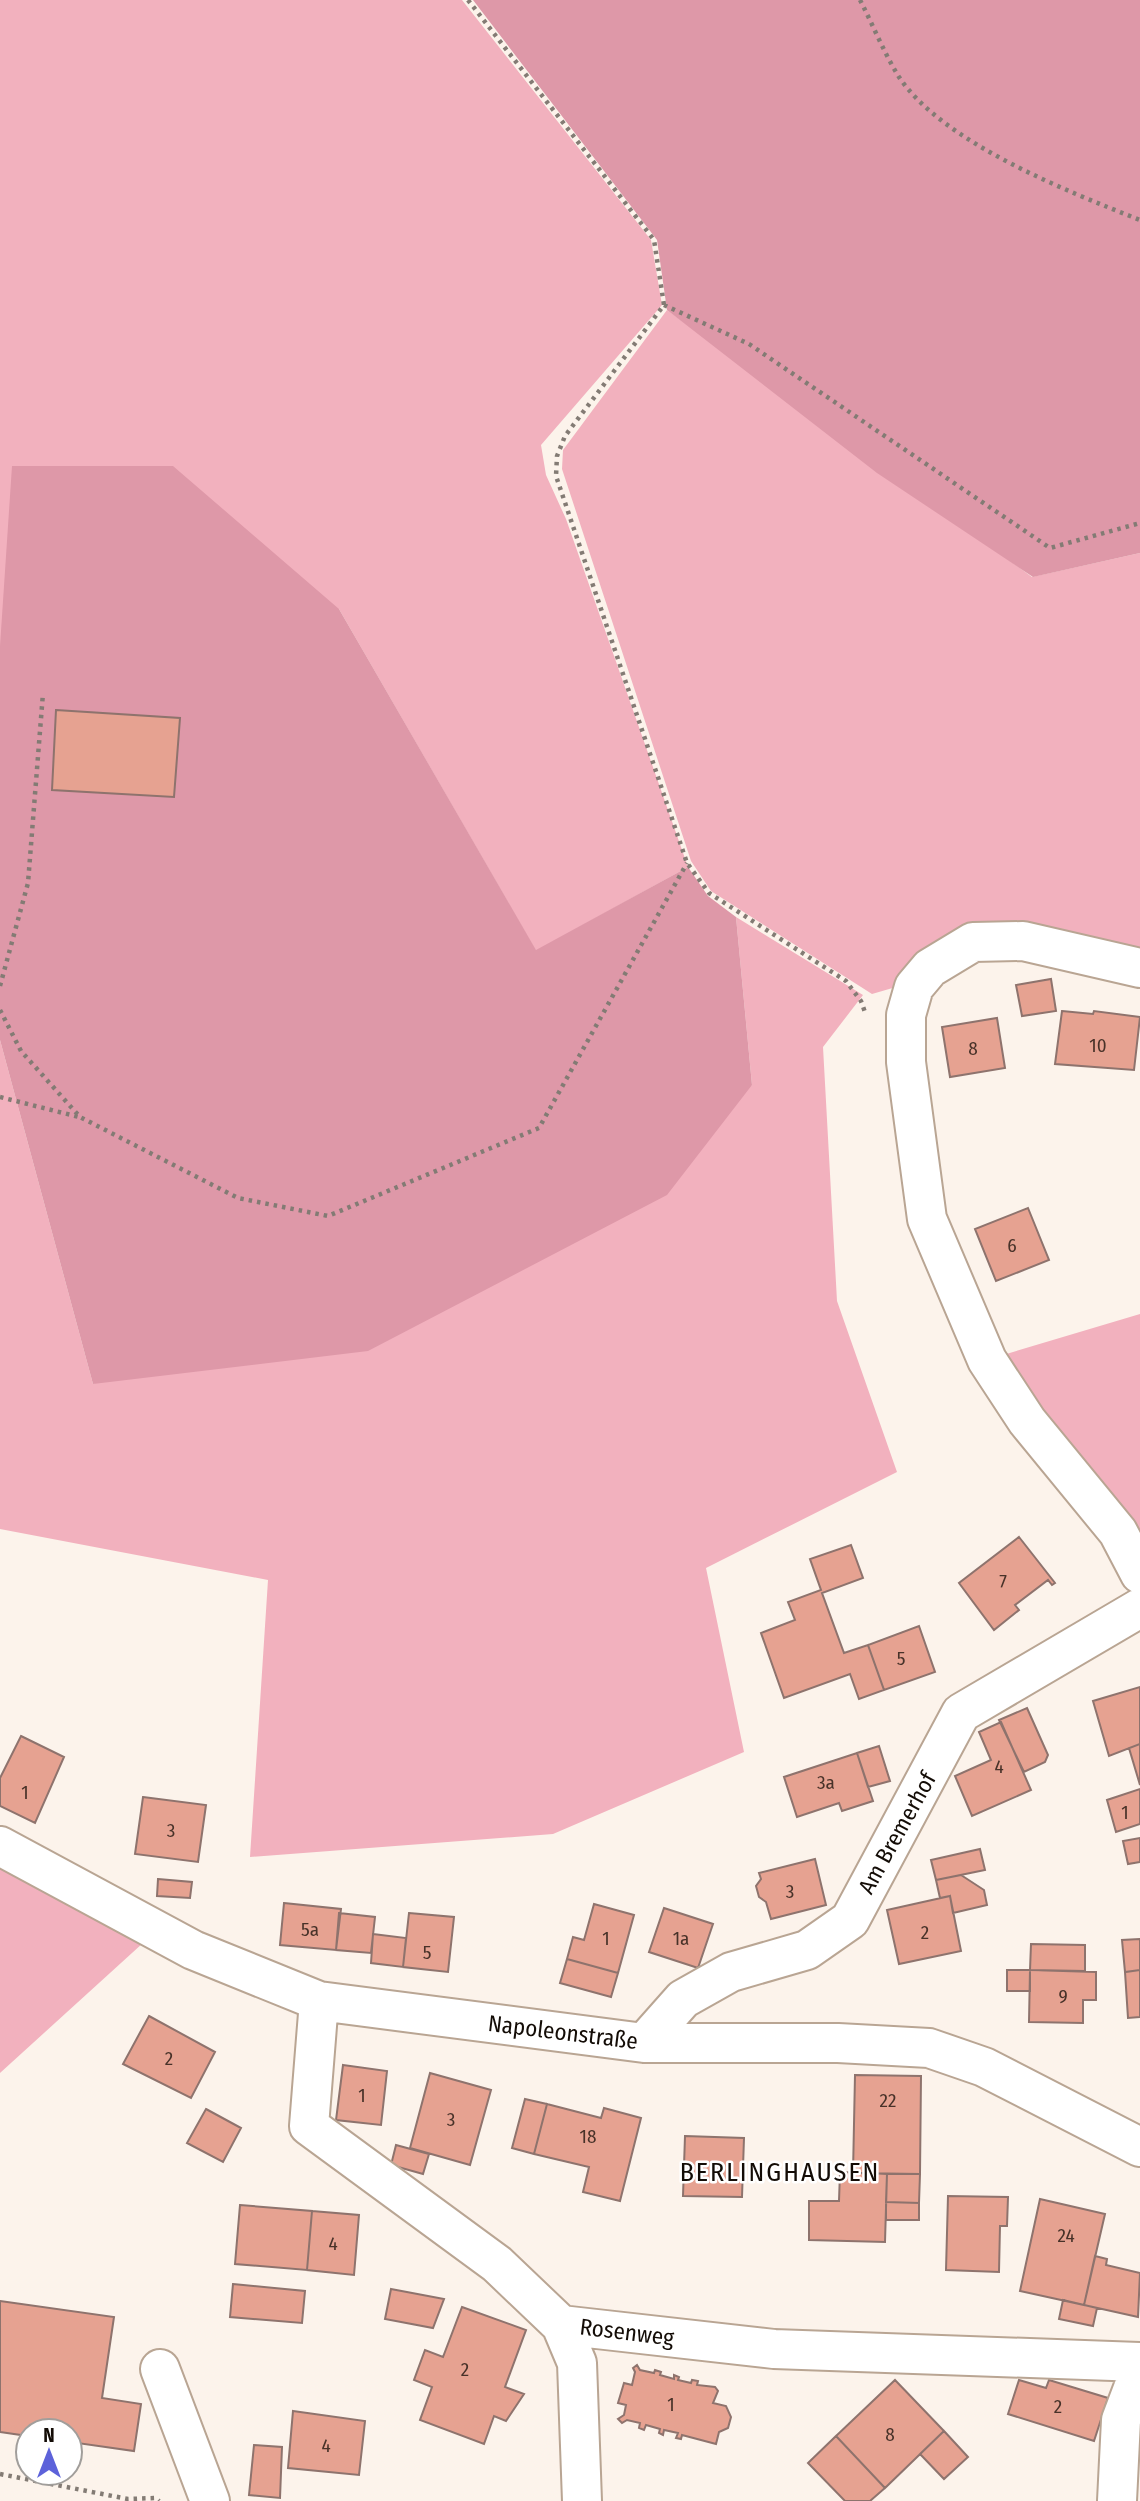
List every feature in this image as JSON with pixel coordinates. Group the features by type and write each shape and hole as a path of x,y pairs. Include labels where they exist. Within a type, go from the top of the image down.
{"street":[{"path":"1140,968 1023,941 973,942 930,968 914,987 906,1015 906,1062 927,1219 987,1360 1027,1421 1118,1532 1140,1574"},
{"name":"Am Bremerhof","path":"645,2043 683,1999 731,1972 807,1950 849,1920 961,1713 1140,1608"},
{"name":"Napoleonstraße","path":"0,1846 193,1950 318,2001 645,2043 879,2044 929,2048 984,2067 1140,2147"},
{"name":"Rosenweg","path":"318,2001 309,2126 497,2264 561,2325 774,2349 1140,2362"},
{"path":"561,2325 577,2363 582,2501"},
{"path":"160,2369 210,2501"},
{"path":"1125,2490 1121,2420 1140,2370"}],"path":[{"path":"468,0 654,240 664,305 565,436 557,456 555,476 687,863 709,893 718,900 846,981 861,1001 868,1020"},
{"path":"860,0 900,78 952,131 1077,195 1140,220"},
{"path":"664,305 749,344 1050,548 1140,523"},
{"path":"0,986 28,883 43,693"},
{"path":"0,1097 80,1117 238,1198 328,1216 539,1128 687,863"},
{"path":"0,1010 21,1051 80,1117"},
{"path":"0,2474 128,2499 156,2498 159,2501"}],"shaded area":[{"path":"0,0 462,0 651,240 662,305 541,445 546,475 566,519 688,867 536,951 339,609 0,646"},
{"path":"473,0 1140,0 1140,553 1033,577 877,473 667,310 657,240"},
{"path":"667,310 1032,577 1140,553 1140,956 1006,926 896,987 872,994 711,891 691,861 562,469 563,450"},
{"path":"12,466 173,466 339,609 536,950 688,867 708,896 736,917 752,1085 667,1195 368,1351 93,1384 0,1040 0,646"},
{"path":"736,917 863,995 823,1047 837,1301 897,1472 706,1568 744,1752 553,1834 250,1857 268,1580 0,1529 0,1040 93,1384 752,1085"},
{"path":"1140,1314 1140,1560 993,1358"},
{"path":"0,1863 143,1943 0,2073"}],"building":[{"path":"56,710 180,718 174,797 52,790"},
{"path":"1051,979 1056,1011 1022,1016 1016,985"},
{"path":"1062,1011 1093,1014 1094,1011 1140,1017 1134,1070 1055,1064"},
{"path":"997,1018 1005,1068 950,1077 942,1027"},
{"path":"1028,1208 1049,1260 996,1281 975,1229"},
{"path":"1019,1537 1055,1583 1052,1585 1048,1580 1015,1605 1019,1610 994,1630 959,1583"},
{"path":"851,1545 863,1578 822,1593 844,1653 868,1645 884,1690 859,1699 850,1674 784,1698 761,1633 795,1620 788,1602 821,1590 810,1559"},
{"path":"919,1626 935,1672 884,1690 868,1645"},
{"path":"1140,1687 1140,1744 1109,1756 1093,1701"},
{"path":"1027,1708 1048,1755 1045,1762 1024,1772 999,1720"},
{"path":"1001,1722 1031,1790 972,1816 955,1776 991,1760 979,1732"},
{"path":"21,1736 64,1757 35,1823 0,1806 0,1778"},
{"path":"1140,1744 1140,1785 1129,1748"},
{"path":"879,1746 890,1781 868,1787 857,1753"},
{"path":"857,1753 873,1801 842,1811 839,1803 797,1817 784,1777"},
{"path":"1140,1789 1140,1824 1116,1832 1107,1800"},
{"path":"143,1797 206,1805 198,1862 135,1854"},
{"path":"1140,1838 1140,1862 1128,1864 1123,1841"},
{"path":"980,1849 985,1870 936,1880 931,1860"},
{"path":"815,1859 826,1905 771,1919 766,1902 759,1897 756,1886 761,1879 759,1873"},
{"path":"961,1875 984,1890 987,1905 953,1913 950,1896 940,1898 936,1880"},
{"path":"158,1879 192,1882 190,1898 157,1896"},
{"path":"950,1896 961,1951 899,1964 887,1910"},
{"path":"284,1903 341,1909 336,1950 280,1945"},
{"path":"594,1904 634,1915 618,1973 567,1959 573,1937 584,1940"},
{"path":"664,1908 713,1924 698,1968 649,1952"},
{"path":"339,1913 375,1917 371,1953 336,1950"},
{"path":"409,1913 454,1917 448,1972 403,1967"},
{"path":"373,1934 406,1938 403,1967 371,1963"},
{"path":"1140,1939 1140,1970 1125,1972 1122,1940"},
{"path":"1031,1944 1085,1945 1085,1971 1030,1970"},
{"path":"567,1959 618,1973 611,1997 560,1983"},
{"path":"1007,1970 1030,1970 1030,1991 1007,1991"},
{"path":"1030,1970 1096,1972 1096,2000 1083,2000 1083,2023 1029,2022"},
{"path":"1140,1970 1140,2017 1128,2018 1125,1972"},
{"path":"149,2016 215,2052 191,2098 123,2064"},
{"path":"343,2065 387,2071 381,2125 336,2120"},
{"path":"430,2073 491,2090 470,2165 410,2148"},
{"path":"855,2075 921,2076 920,2174 853,2173"},
{"path":"525,2099 547,2104 534,2154 512,2148"},
{"path":"547,2104 601,2118 604,2108 641,2118 620,2201 583,2192 589,2167 534,2154"},
{"path":"206,2109 241,2128 223,2162 187,2143"},
{"path":"685,2136 744,2138 742,2197 683,2196"},
{"path":"396,2145 429,2154 423,2174 391,2165"},
{"path":"840,2172 887,2174 885,2242 809,2240 809,2201 839,2201"},
{"path":"887,2174 920,2174 919,2203 886,2202"},
{"path":"948,2196 1008,2197 1007,2226 1000,2226 999,2272 946,2270"},
{"path":"1040,2199 1105,2214 1084,2305 1020,2291"},
{"path":"886,2202 919,2203 919,2220 886,2220"},
{"path":"240,2205 312,2211 307,2270 235,2264"},
{"path":"312,2211 359,2215 354,2275 307,2270"},
{"path":"1095,2256 1107,2259 1106,2265 1140,2273 1138,2317 1084,2305"},
{"path":"233,2284 305,2291 302,2323 230,2317"},
{"path":"391,2289 444,2299 433,2328 385,2319"},
{"path":"1063,2300 1097,2308 1093,2326 1059,2319"},
{"path":"0,2301 114,2317 102,2398 141,2404 134,2451 84,2444 84,2417 14,2417 14,2434 0,2432"},
{"path":"462,2307 526,2330 505,2387 524,2394 506,2421 494,2416 484,2444 420,2420 432,2387 414,2380 425,2350 443,2357"},
{"path":"637,2365 640,2370 654,2373 655,2370 661,2372 660,2375 674,2379 674,2375 679,2377 678,2380 691,2383 692,2380 698,2381 697,2385 715,2387 718,2391 713,2403 726,2406 731,2417 728,2428 719,2432 716,2444 682,2435 681,2439 676,2438 678,2433 664,2430 663,2435 659,2433 660,2429 646,2425 644,2430 639,2428 640,2423 627,2420 622,2423 618,2419 624,2415 626,2405 618,2403 624,2383 632,2385 635,2372 633,2368"},
{"path":"895,2380 944,2431 885,2488 836,2436"},
{"path":"1019,2380 1046,2388 1049,2380 1108,2398 1094,2441 1008,2414"},
{"path":"293,2411 365,2421 359,2475 288,2468"},
{"path":"944,2431 968,2457 944,2479 920,2454"},
{"path":"836,2436 885,2488 870,2501 845,2501 808,2463"},
{"path":"254,2445 282,2447 280,2498 249,2495"}],"district":[{"name":"BERLINGHAUSEN","path":"780,2172"}]}
